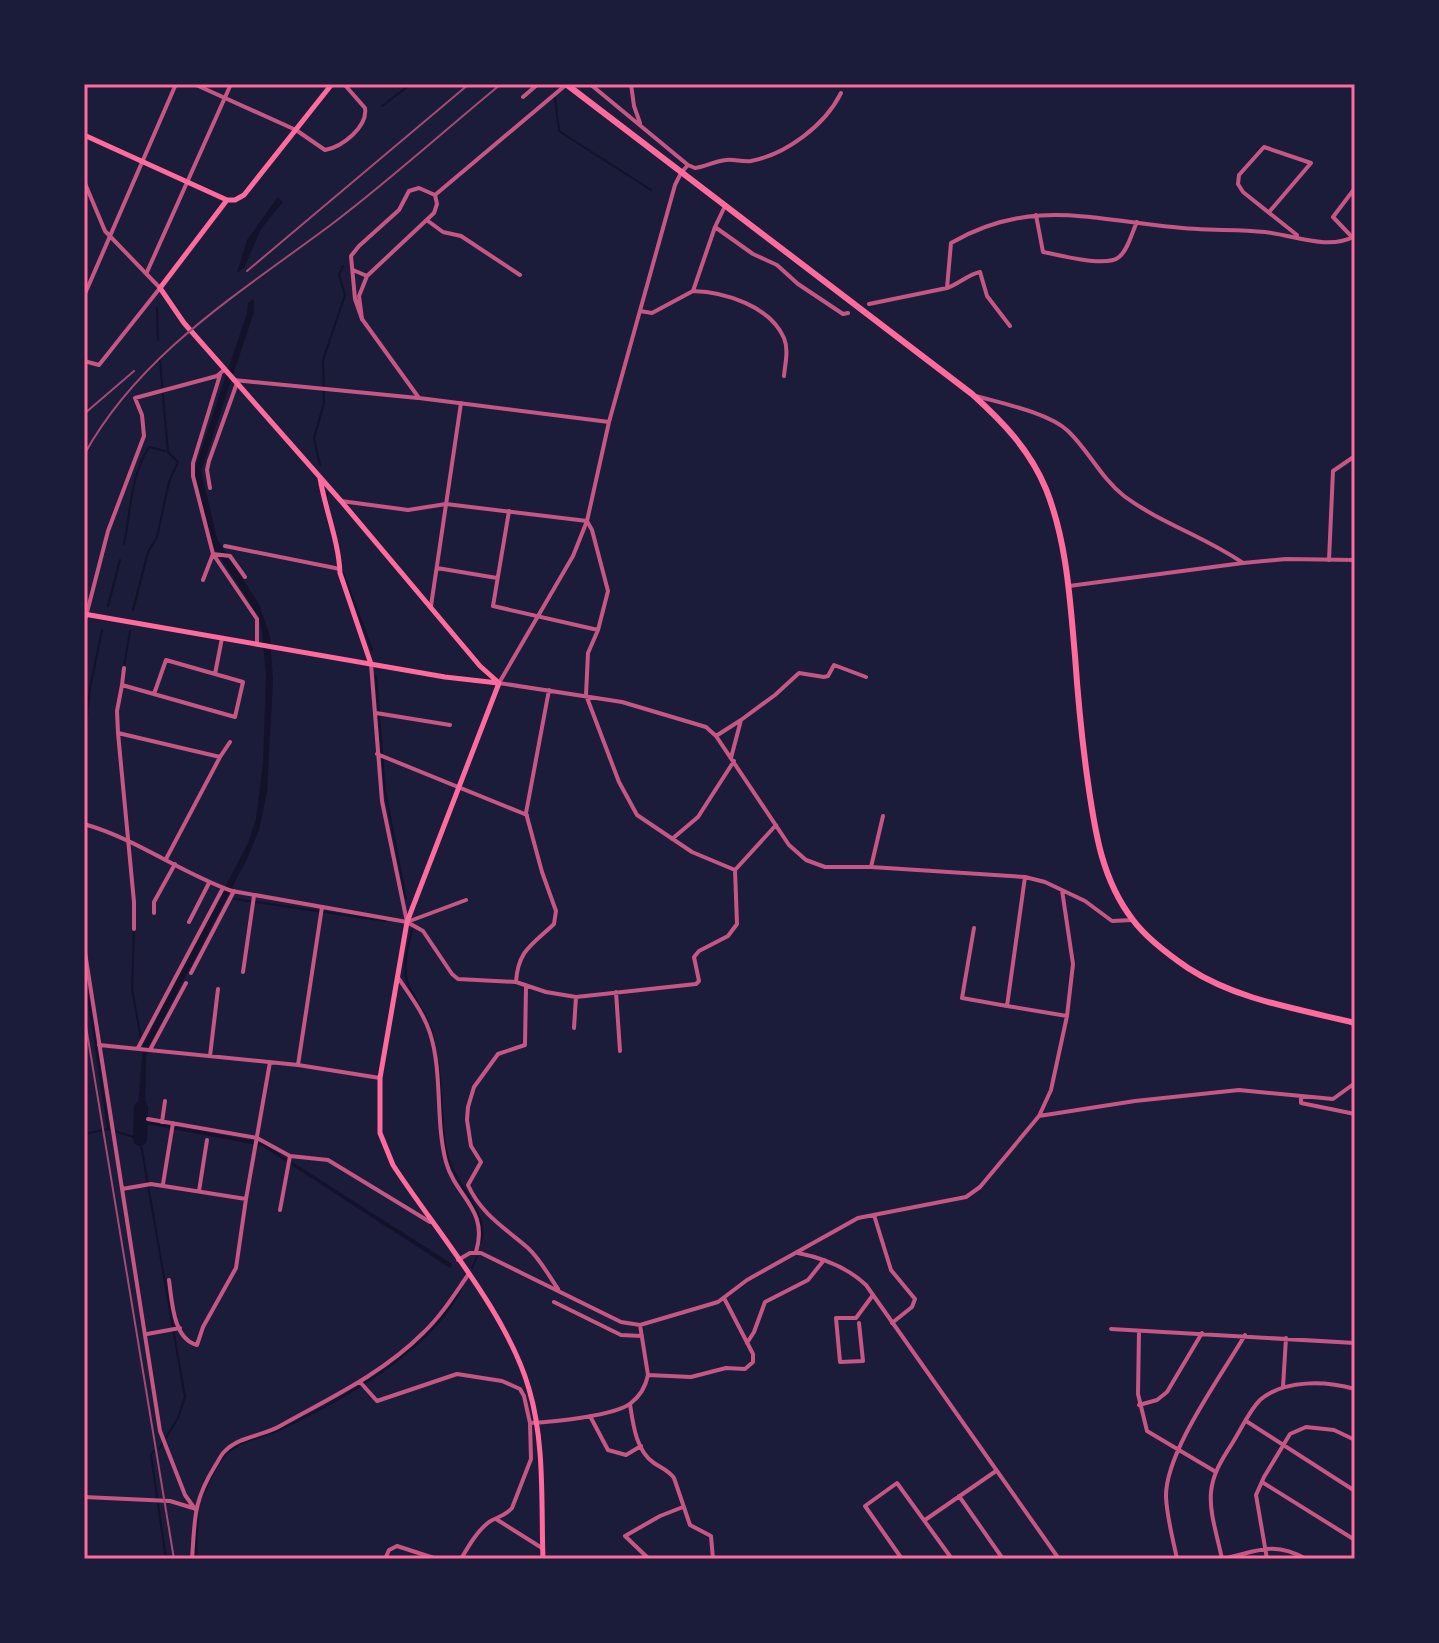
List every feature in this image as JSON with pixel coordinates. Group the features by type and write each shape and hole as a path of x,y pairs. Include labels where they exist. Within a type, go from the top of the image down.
{"highway":[{"path":"566,84 972,394 1005,423 1027,453 1045,487 1056,519 1069,586 1081,731 1095,839 1108,875 1133,920 1160,947 1211,980 1251,997 1355,1023"}],"main road":[{"path":"84,135 227,200 235,200 244,195 332,84"},
{"path":"227,200 160,288 223,372 341,501 480,666 499,683"},
{"path":"320,477 340,569 371,664"},
{"path":"86,614 445,677 499,683"},
{"path":"499,683 407,922 380,1078 379,1117 384,1148 515,1350 530,1391 544,1555"}],"street":[{"path":"84,296 176,84"},
{"path":"194,84 296,130 325,150 336,147 365,121 365,108 344,84"},
{"path":"147,272 231,84"},
{"path":"523,97 538,84"},
{"path":"435,195 566,84"},
{"path":"590,84 695,168 728,159 751,161 775,152 796,141 828,115 841,93"},
{"path":"631,84 641,126"},
{"path":"1270,211 1311,163 1264,147 1237,180 1243,192 1299,237"},
{"path":"688,165 676,182 639,311 609,422 587,521 573,556 499,683 586,695 661,712 706,727 733,760 789,845 806,860 825,867 1025,877 1085,901 1112,921 1133,920"},
{"path":"84,181 105,231 160,288 99,365 84,361"},
{"path":"947,288 951,243 971,231 1007,219 1049,213 1208,231 1262,232 1324,243 1345,242 1354,237 1333,217 1355,188"},
{"path":"419,398 362,319 355,299 351,260 354,252 399,210 409,191 424,189 435,195"},
{"path":"362,319 359,296 367,276 428,221 436,209 435,195"},
{"path":"693,291 725,206"},
{"path":"1036,215 1043,252 1090,261 1116,260 1137,222"},
{"path":"428,221 443,232 461,236 520,275"},
{"path":"715,227 753,254 777,265 832,308 843,314 848,313"},
{"path":"353,270 367,276"},
{"path":"869,304 947,288 980,272 987,296 1010,326"},
{"path":"639,311 652,313 693,291 731,296 777,327 787,352 784,376"},
{"path":"84,624 108,531 144,436 142,415 135,398 223,372"},
{"path":"223,372 192,470 215,554 257,619 260,644"},
{"path":"210,488 209,461 235,382 419,398 609,422"},
{"path":"972,394 1048,420 1067,430 1102,476 1125,497 1216,544 1243,563"},
{"path":"431,607 461,403"},
{"path":"1329,560 1333,471 1355,456"},
{"path":"341,501 408,510 446,504 587,521"},
{"path":"509,511 493,606 598,630"},
{"path":"587,521 608,591 598,630 588,653 586,695 630,806 637,815 672,839 709,860 735,870"},
{"path":"225,546 340,569"},
{"path":"215,554 228,556 245,577"},
{"path":"203,580 215,554"},
{"path":"1069,586 1243,563 1355,560"},
{"path":"437,568 497,578"},
{"path":"215,674 222,638"},
{"path":"122,685 235,717 243,682 166,660 154,694"},
{"path":"371,664 379,713 377,754 382,801 407,922"},
{"path":"716,736 775,695 799,673 824,677 828,676 834,665 866,677"},
{"path":"124,668 117,711 134,929"},
{"path":"516,982 517,963 523,953 554,924 556,911 527,815 549,690"},
{"path":"379,713 450,725"},
{"path":"672,839 698,817 733,760 741,720"},
{"path":"118,733 220,757"},
{"path":"166,859 230,742"},
{"path":"377,754 527,815"},
{"path":"871,867 883,816"},
{"path":"84,824 128,839 209,883 233,891 407,922 423,931 455,978 516,982 526,987 576,997 696,984 699,981 694,957 699,951 728,936 737,924 735,870 776,825"},
{"path":"154,913 154,902 175,864"},
{"path":"1007,1006 1025,877"},
{"path":"189,922 209,883"},
{"path":"139,1048 224,888"},
{"path":"458,1260 476,1252 621,1322 640,1325 724,1298 747,1280 858,1218 966,1197 980,1187 1039,1116 1051,1090 1067,1016 1073,964 1062,890"},
{"path":"191,973 233,891"},
{"path":"243,972 254,896"},
{"path":"407,922 466,900"},
{"path":"298,1065 322,907"},
{"path":"974,928 962,998 1067,1016"},
{"path":"84,946 162,1437 185,1495 195,1509"},
{"path":"399,979 429,1030 435,1057 440,1135 447,1165 481,1229 476,1252"},
{"path":"149,1049 186,983"},
{"path":"526,987 525,1045 498,1054 474,1087 468,1107 471,1146 481,1162 468,1185 474,1200 493,1221 531,1251 558,1289"},
{"path":"210,1056 218,989"},
{"path":"616,992 620,1051"},
{"path":"574,1028 576,997"},
{"path":"99,1045 298,1065 380,1078"},
{"path":"169,1280 178,1328 183,1338 197,1345 203,1327 236,1268 270,1062"},
{"path":"1039,1116 1135,1101 1239,1090 1333,1099 1355,1083"},
{"path":"1301,1095 1301,1103 1355,1114"},
{"path":"162,1122 165,1101"},
{"path":"148,1119 256,1141 290,1157 328,1160 430,1222"},
{"path":"163,1185 172,1126"},
{"path":"199,1191 207,1140"},
{"path":"280,1210 290,1157"},
{"path":"122,1189 151,1184 246,1199"},
{"path":"468,1203 474,1200"},
{"path":"874,1214 891,1270 915,1299 912,1307 892,1323"},
{"path":"798,1253 824,1260 858,1278 873,1295 1059,1559"},
{"path":"747,1343 765,1302 808,1280 824,1260"},
{"path":"192,1559 195,1509 200,1493 224,1451 247,1437 273,1430 362,1384 423,1334 468,1275"},
{"path":"859,1323 863,1361 840,1362 836,1318 856,1318 873,1295"},
{"path":"648,1375 691,1377 726,1368 745,1369 754,1358 724,1298"},
{"path":"554,1302 621,1335 642,1336"},
{"path":"534,1423 590,1416 630,1404 646,1383 648,1375 640,1325"},
{"path":"147,1334 178,1328"},
{"path":"1111,1329 1355,1343"},
{"path":"1139,1331 1137,1383 1139,1405 1147,1431 1216,1472"},
{"path":"1139,1405 1157,1400 1167,1392 1202,1333"},
{"path":"1177,1559 1166,1497 1167,1482 1178,1450 1245,1335"},
{"path":"1283,1387 1286,1338"},
{"path":"362,1384 377,1401 457,1374 502,1381 520,1389 534,1423 531,1459 512,1508 479,1532 461,1559"},
{"path":"1306,1559 1287,1549 1222,1559 1211,1504 1216,1472 1260,1401 1283,1387 1311,1384 1355,1389"},
{"path":"630,1404 633,1426 641,1446 650,1461 669,1472 690,1525 711,1536 713,1559"},
{"path":"590,1416 608,1450 626,1455 641,1446"},
{"path":"1246,1421 1355,1491"},
{"path":"1267,1559 1256,1503 1261,1482 1283,1444 1295,1431 1306,1427 1334,1430 1355,1440"},
{"path":"925,1520 996,1471"},
{"path":"1261,1482 1355,1540"},
{"path":"902,1559 865,1506 897,1483 952,1559"},
{"path":"959,1496 1003,1559"},
{"path":"84,1497 156,1501 195,1509"},
{"path":"648,1558 625,1536 683,1507"},
{"path":"496,1519 544,1555"},
{"path":"385,1559 389,1550 397,1546 437,1559"}],"shaded area":[{"path":"278,197 283,202 261,229 244,268 237,273 247,240"},
{"path":"254,299 254,312 201,471 217,539 259,604 270,636 273,680 267,792 259,830 248,857 149,1046 145,1121 261,1142 452,1264 450,1268 262,1146 140,1123 138,1107 143,1045 248,843 256,819 263,764 266,676 262,632 259,617 213,546 194,471 248,303"}],"waterway":[{"path":"382,106 411,84"},
{"path":"554,88 555,84"},
{"path":"555,98 559,131 651,190"},
{"path":"320,465 314,438 324,403 323,360 345,295 339,275 343,266"},
{"path":"157,308 158,340"},
{"path":"133,610 148,552 157,537 169,482 178,462 168,452 160,361"},
{"path":"124,544 135,482 143,458 149,447 165,451"},
{"path":"327,493 327,500"},
{"path":"338,541 342,570 372,650"},
{"path":"108,606 120,560"},
{"path":"84,743 90,688 102,630"},
{"path":"124,667 130,631"},
{"path":"376,676 385,791 406,899"},
{"path":"235,899 386,921"},
{"path":"412,929 406,955 407,981 429,1024 434,1041"},
{"path":"134,930 132,989 141,1039"},
{"path":"84,970 108,1127"},
{"path":"438,1063 447,1151 450,1163 481,1222 481,1243"},
{"path":"140,1139 141,1108"},
{"path":"84,1134 108,1129 140,1139 185,1397 178,1418 159,1449"},
{"path":"472,1268 477,1257"},
{"path":"203,1495 217,1466 228,1452 303,1418 382,1371 429,1332 462,1287"},
{"path":"154,1451 151,1455 166,1559"},
{"path":"196,1559 198,1512"}],"railway":[{"path":"247,271 469,84"},
{"path":"84,455 107,419 163,355 228,300 354,207 501,84"},
{"path":"84,414 134,371"},
{"path":"84,1014 174,1559"}]}
